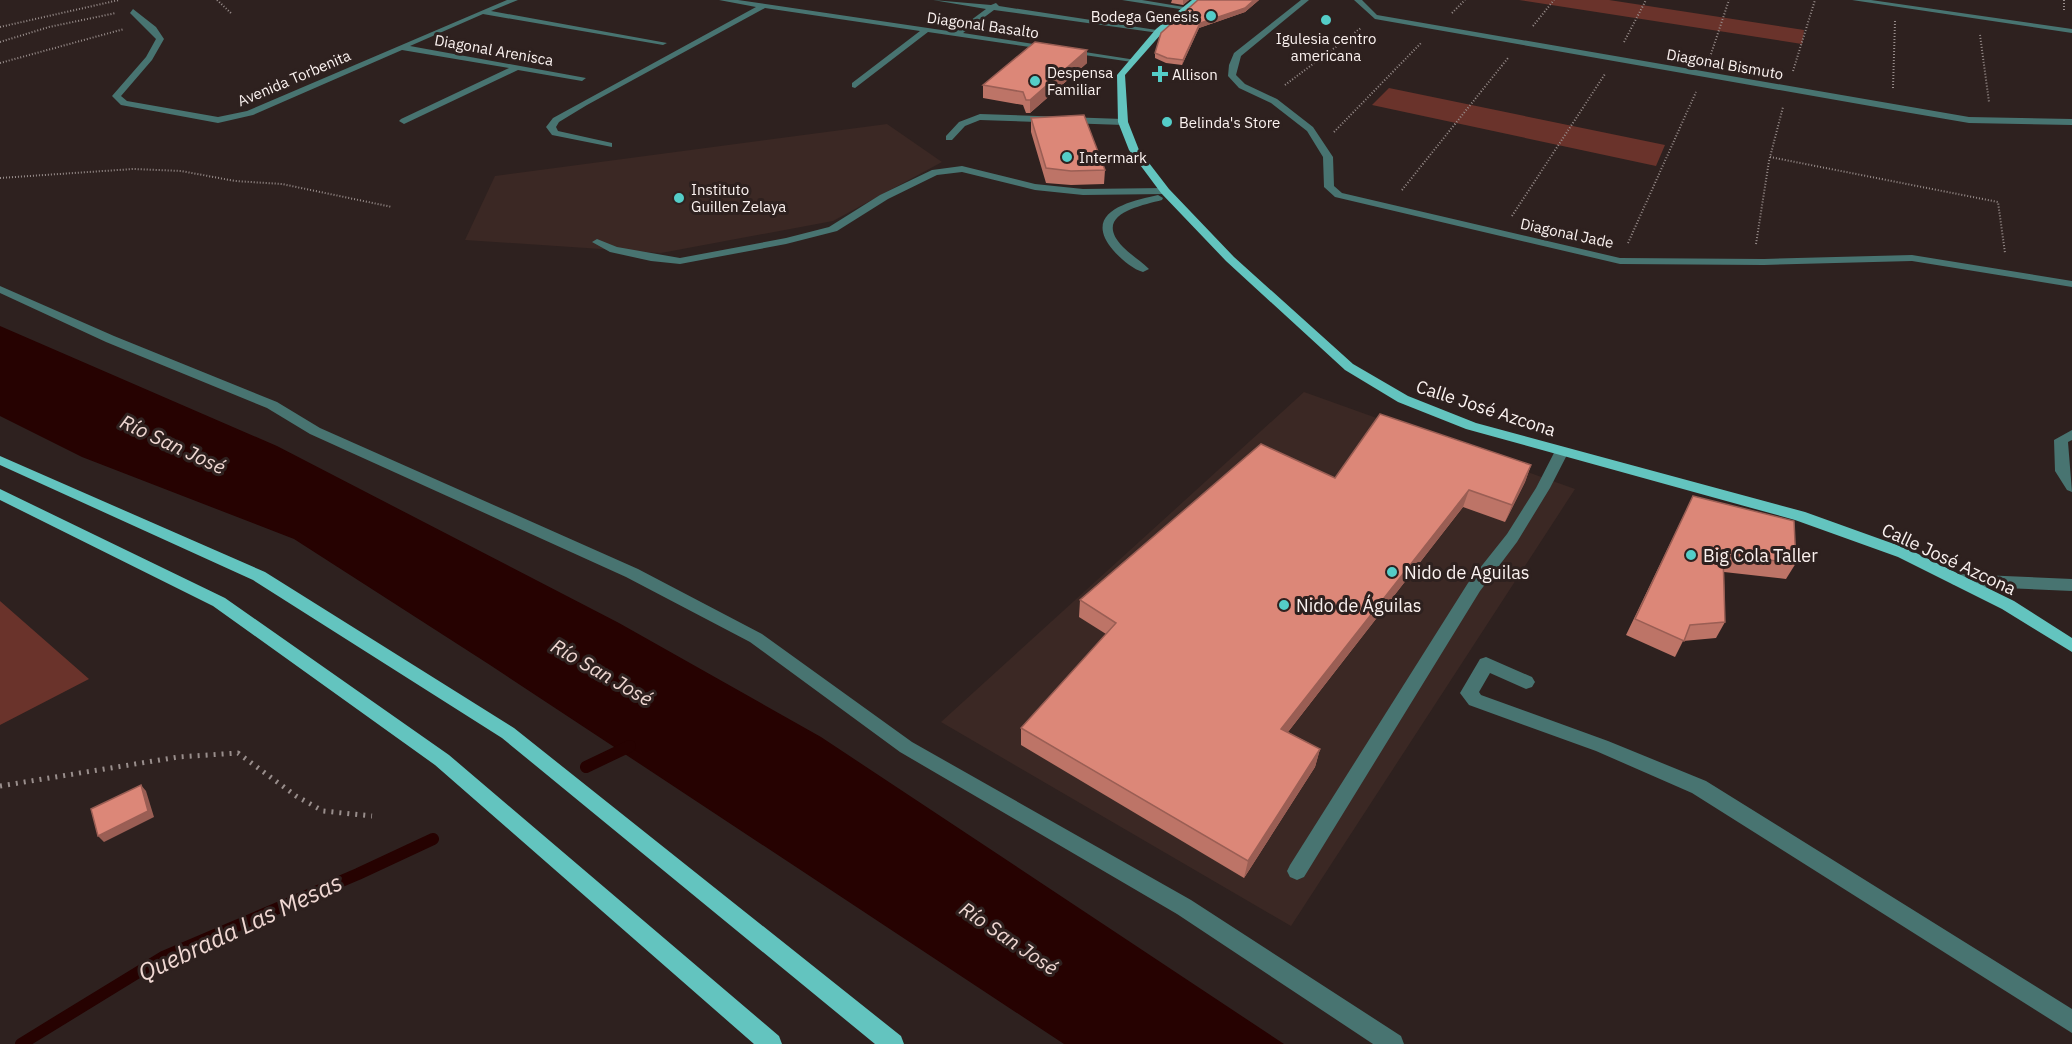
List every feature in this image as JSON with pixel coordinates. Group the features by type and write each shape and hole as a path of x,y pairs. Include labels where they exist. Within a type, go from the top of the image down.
{"main road":[{"name":"Calle José Azcona","path":"1196,0 1159,31 1121,75 1122,122 1134,150 1167,193 1230,259 1349,367 1403,399 1471,426 1800,516 1903,554 2008,605 2072,646"},
{"path":"0,460 259,576 508,733 893,1044"},
{"path":"0,494 219,602 442,760 771,1044"}],"street":[{"name":"Avenida Torbenita","path":"147,23 160,39 149,58 116,96 124,103 218,120 250,113 514,0"},
{"name":"Diagonal Basalto","path":"723,0 1132,60"},
{"path":"938,0 1159,31"},
{"path":"955,35 1003,0"},
{"path":"1126,0 1186,8"},
{"name":"Diagonal Jade","path":"1305,0 1237,55 1233,65 1235,81 1268,98 1310,129 1328,157 1329,187 1339,195 1620,261 1764,262 1887,257 2072,284"},
{"path":"1359,0 1375,17"},
{"path":"1856,0 2072,31"},
{"path":"609,145 555,133 551,127 556,120 584,103 764,6"},
{"path":"133,11 147,23"},
{"path":"482,12 663,43"},
{"name":"Diagonal Bismuto","path":"1375,17 1969,120 2072,122"},
{"path":"855,86 926,30"},
{"name":"Diagonal Arenisca","path":"401,48 582,78"},
{"path":"404,121 515,68"},
{"path":"949,138 958,126 967,120 980,117 1122,122"},
{"path":"597,242 614,250 651,258 680,261 786,241 833,229 884,197 935,172 962,169 1035,187 1083,192 1167,193"},
{"path":"1143,269 1114,244 1107,226 1108,219 1116,211 1135,202 1167,193"},
{"path":"0,289 110,339 272,405 315,431 632,573 756,638 906,747 1184,908 1393,1044"},
{"path":"2072,434 2061,440 2062,471 2072,487"},
{"path":"1297,871 1468,596 1512,538 1544,488 1562,451"},
{"path":"1958,580 2072,585"},
{"path":"1526,682 1486,664 1468,693 1475,700 1602,746 1700,787 2072,1022"}],"path":[{"path":"0,27 119,0"},
{"path":"217,0 232,14"},
{"path":"1389,207 1554,0"},
{"path":"1500,234 1615,59 1646,0"},
{"path":"1620,261 1704,74 1729,0"},
{"path":"1764,262 1755,251 1770,157 1815,0"},
{"path":"1893,107 1895,6"},
{"path":"0,42 69,22 133,11"},
{"path":"1268,98 1375,17"},
{"path":"1978,17 1991,121"},
{"path":"0,63 147,23"},
{"path":"1320,145 1436,29"},
{"path":"1770,157 1998,202 2008,274"},
{"path":"0,178 133,169 181,171 235,181 282,184 392,207"},
{"path":"0,786 178,757 238,753 296,796 324,811 372,816"}],"shaded area":[{"path":"1519,0 1609,0 1804,30 1802,44"},
{"path":"1389,88 1665,145 1656,166 1372,105"},
{"name":"Instituto Guillen Zelaya","path":"887,124 942,162 833,221 661,253 465,240 495,176"},
{"name":"Nido de Águilas","path":"1304,392 1575,489 1291,926 941,722"},
{"path":"0,601 89,679 0,725"}],"water":[{"name":"Río San José","path":"0,326 277,446 619,623 821,737 1284,1044 1064,1044 490,665 294,539 82,457 0,416"}],"building":[{"path":"1198,0 1254,0 1245,8 1200,23 1183,60 1167,58 1155,53 1161,33"},
{"path":"1035,42 1087,50 1030,100 1026,100 1023,92 983,85"},
{"name":"Intermark","path":"1084,115 1105,170 1071,171 1046,168 1031,118"},
{"path":"1380,414 1531,465 1512,505 1469,490 1281,729 1320,749 1248,861 1021,728 1116,623 1080,600 1261,444 1335,478"},
{"path":"1693,496 1794,521 1796,563 1723,555 1725,622 1690,625 1684,641 1635,619"},
{"path":"141,785 148,811 98,836 91,809"}],"waterway":[{"name":"Quebrada Las Mesas","path":"586,767 630,746"},
{"name":"Quebrada Las Mesas","path":"21,1044 163,957 358,874 433,839"}],"place":[{"name":"Bodega Genesis","path":"1211,16"},
{"name":"Igulesia centro americana","path":"1326,20"},
{"name":"Allison","path":"1160,74"},
{"name":"Despensa Familiar","path":"1035,81"},
{"name":"Belinda's Store","path":"1167,122"},
{"name":"Intermark","path":"1067,157"},
{"name":"Instituto Guillen Zelaya","path":"679,198"},
{"name":"Big Cola Taller","path":"1691,555"},
{"name":"Nido de Aguilas","path":"1392,572"},
{"name":"Nido de Águilas","path":"1284,605"}]}
